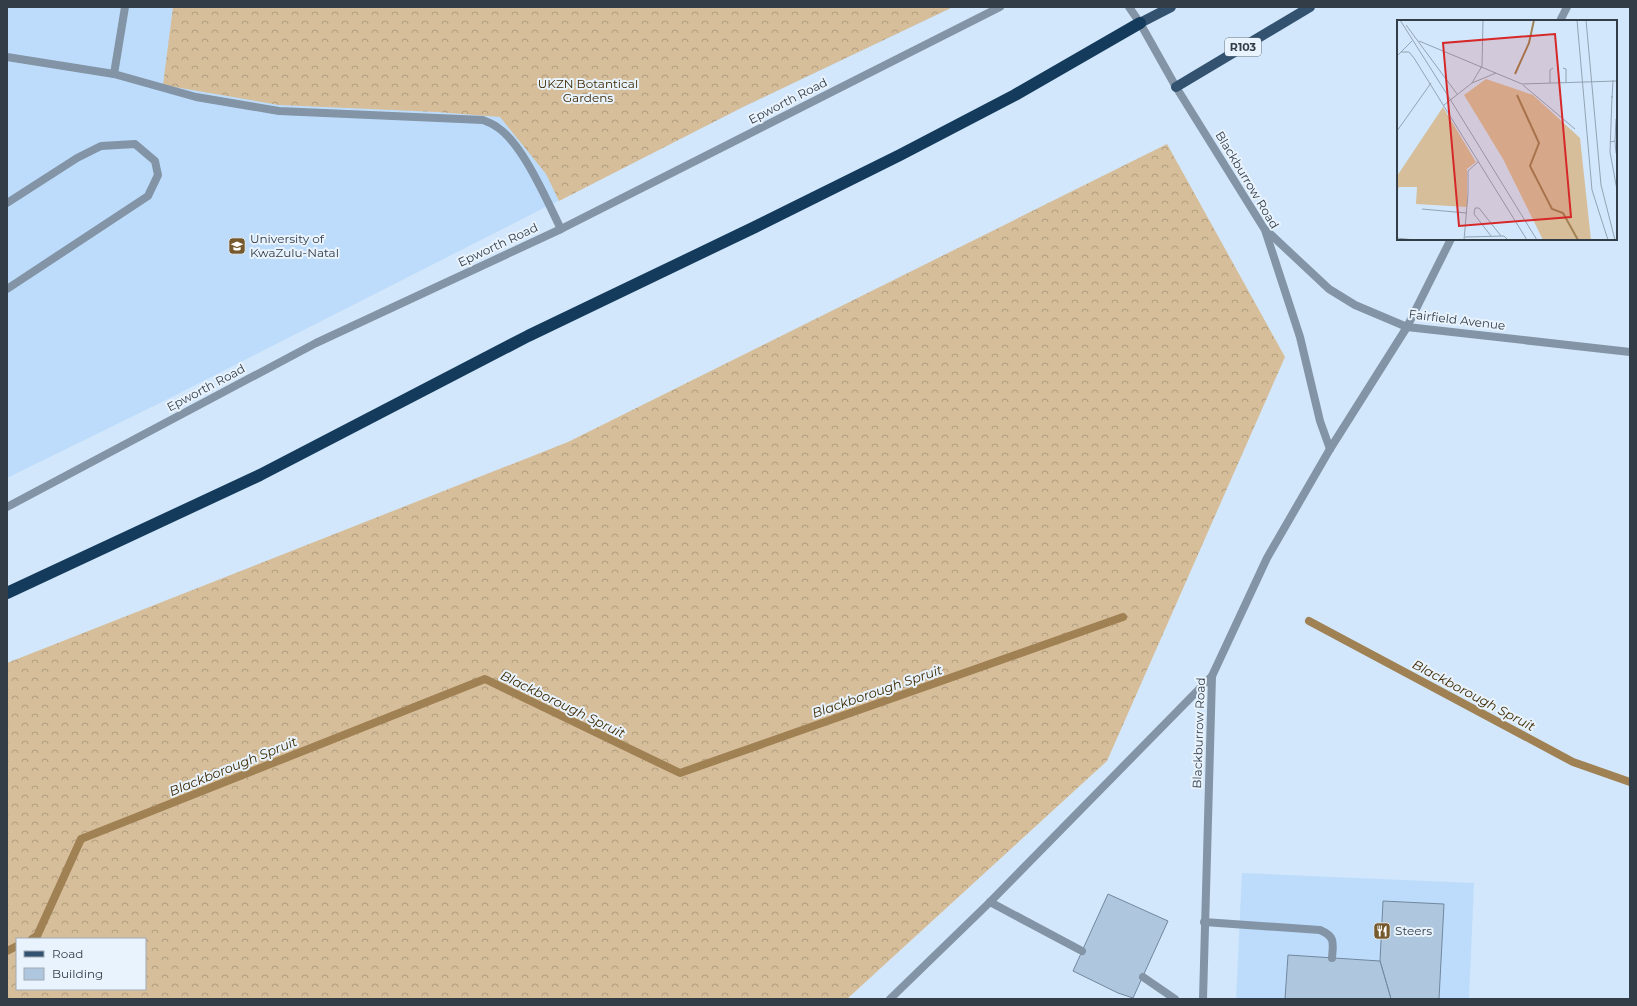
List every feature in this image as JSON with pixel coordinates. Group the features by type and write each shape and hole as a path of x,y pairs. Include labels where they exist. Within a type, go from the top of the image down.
{"highway":[{"path":"7,593 260,475 528,336 748,230 886,161 1015,95 1140,24"}],"main road":[{"path":"1140,24 1171,7"},
{"name":"R103","path":"1176,87 1310,7"}],"street":[{"path":"114,74 125,7"},
{"name":"Epworth Road","path":"7,507 316,343 561,229 1000,7"},
{"name":"Blackburrow Road","path":"1128,7 1140,24 1176,87 1265,230 1300,337 1320,421 1330,449"},
{"path":"1560,20 1567,7"},
{"path":"7,57 114,74 196,97 279,111 483,120 497,127 508,137 524,158 561,229"},
{"path":"7,202 77,158 101,146 135,144 155,161 158,175 148,196 7,289"},
{"name":"Fairfield Avenue","path":"1265,230 1329,289 1355,304 1407,327 1630,352"},
{"name":"Blackburrow Road","path":"1203,999 1212,676 1267,558 1330,449 1407,327 1450,240"},
{"path":"890,999 990,902 1212,676"},
{"path":"990,902 1082,951"},
{"path":"1204,922 1320,930 1329,934 1333,940 1332,958"},
{"path":"1142,978 1175,999"}],"shaded area":[{"name":"University of KwaZulu-Natal","path":"7,7 953,7 743,107 166,400 7,478"},
{"path":"1242,873 1474,883 1469,999 1236,999"}],"green space":[{"name":"UKZN Botantical Gardens","path":"173,7 953,7 743,107 559,201 546,174 500,117 437,112 279,105 163,85"},
{"path":"1167,144 1285,357 1107,761 847,999 7,999 7,663 568,442"}],"building":[{"path":"1108,894 1168,921 1133,998 1118,993 1073,971"},
{"path":"1383,901 1444,904 1439,999 1391,999 1380,961"},
{"path":"1288,955 1380,961 1391,999 1285,999"}],"waterway":[{"name":"Blackborough Spruit","path":"34,938 37,936 81,839 485,679 680,773 1123,617"},
{"name":"Blackborough Spruit","path":"1309,621 1573,762 1630,782"},
{"name":"Blackborough Spruit","path":"7,951 16,946"}],"place":[{"name":"University of KwaZulu-Natal","path":"237,246"},
{"name":"Steers","path":"1382,931"}]}
